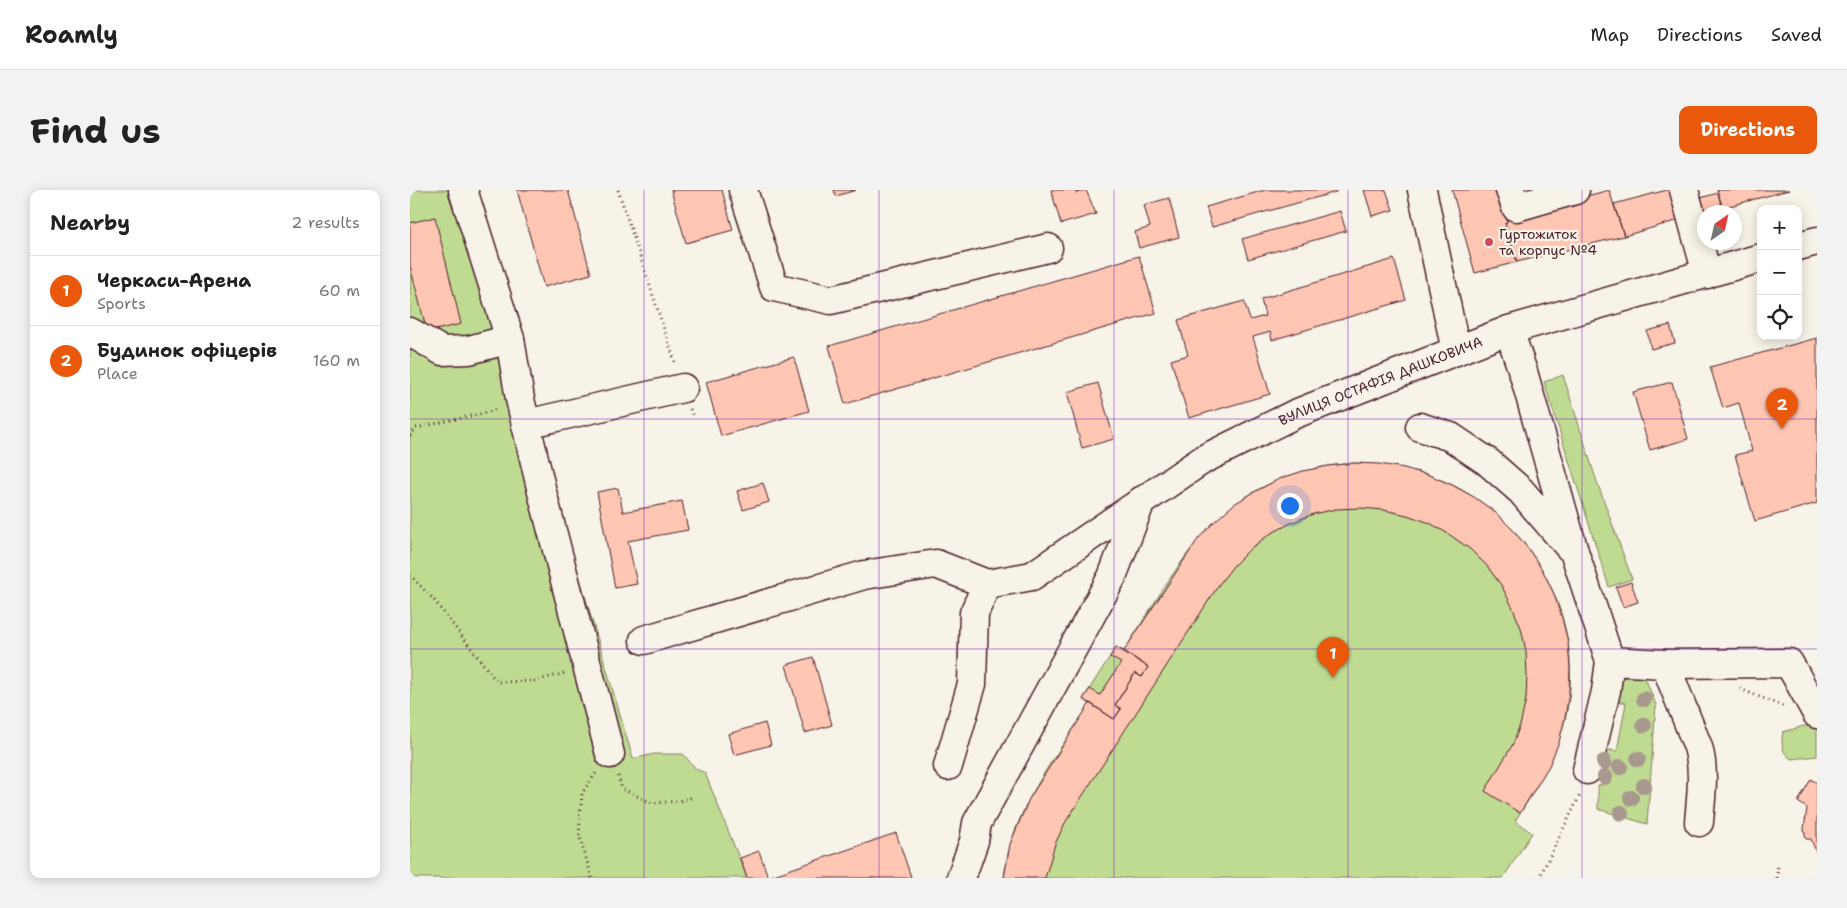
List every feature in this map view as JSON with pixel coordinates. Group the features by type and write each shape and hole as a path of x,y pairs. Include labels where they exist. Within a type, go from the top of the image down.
{"street":[{"path":"463,190 510,339 523,411 542,492 610,754"},
{"path":"743,190 774,286 831,300 1048,248"},
{"path":"1422,190 1456,351"},
{"path":"1510,190 1516,207 1574,190"},
{"path":"1684,190 1707,274"},
{"path":"1802,245 1817,241"},
{"name":"ВУЛИЦЯ ОСТАФІЯ ДАШКОВИЧА","path":"987,584 1032,576 1204,459 1287,418 1509,330 1757,259"},
{"path":"1509,330 1524,375 1574,551 1610,660 1606,691 1587,770"},
{"path":"410,332 442,351 470,350 510,339"},
{"path":"523,411 683,388"},
{"path":"1420,427 1451,438 1488,462 1521,492 1574,551"},
{"path":"961,878 974,841 977,823 1112,577 1141,501"},
{"path":"644,640 872,574 936,564 987,584 974,612 972,684 948,766"},
{"path":"1610,660 1665,664 1788,663 1817,714"},
{"path":"1665,664 1702,760 1699,822"}],"path":[{"path":"618,190 693,417"},
{"path":"410,436 416,428 489,412 523,411"},
{"path":"410,575 434,600 497,682 535,680 587,667"},
{"path":"1738,688 1791,710"},
{"path":"610,754 622,789 652,803 680,801 694,796"},
{"path":"592,878 578,836 582,793 610,754"},
{"path":"1540,878 1583,789 1587,770"},
{"path":"1777,878 1778,864"}],"green space":[{"path":"410,190 458,190 554,490 633,759 654,754 683,754 696,769 705,773 747,878 410,878"},
{"path":"1563,375 1596,479 1632,579 1609,587 1544,382"},
{"path":"1353,463 1391,466 1428,475 1463,491 1495,513 1521,540 1543,572 1559,606 1568,643 1570,682 1565,720 1556,747 1544,773 1515,821 1532,833 1503,878 1004,878 1008,854 1025,808 1049,765 1090,704 1083,699 1116,647 1124,651 1168,581 1190,551 1213,524 1239,501 1271,483 1308,470"},
{"path":"1631,675 1640,676 1646,680 1656,705 1647,824 1598,809 1598,785 1602,785 1602,782 1598,781 1601,749 1617,751 1626,703 1610,700 1619,681"},
{"path":"1804,726 1817,727 1817,756 1792,759 1784,751 1783,732"}],"building":[{"path":"517,190 568,190 591,274 544,287"},
{"path":"671,190 722,190 733,230 686,243"},
{"path":"834,190 856,190 836,196"},
{"path":"1051,190 1075,190 1076,193 1086,190 1096,214 1061,224"},
{"path":"1265,190 1336,190 1336,192 1212,227 1206,207"},
{"path":"1364,190 1386,190 1393,210 1372,216"},
{"name":"Гуртожиток та корпус №4","path":"1452,190 1498,190 1507,222 1505,223 1517,262 1475,273"},
{"path":"1609,190 1624,236 1517,262 1505,223 1507,222 1506,218"},
{"path":"1667,190 1678,190 1686,218 1624,236 1614,204"},
{"path":"1717,190 1789,190 1733,205 1721,205"},
{"path":"1718,193 1722,205 1699,205 1697,199"},
{"path":"1169,198 1179,237 1139,248 1135,232 1150,227 1144,205"},
{"path":"1340,211 1346,231 1248,259 1242,239"},
{"path":"435,217 461,324 427,332 410,266 410,223"},
{"path":"1139,256 1156,313 845,404 829,346"},
{"path":"1394,259 1406,300 1272,340 1270,332 1253,337 1270,394 1189,418 1171,360 1188,355 1178,320 1244,301 1250,320 1265,316 1261,299"},
{"path":"1670,325 1675,343 1651,349 1647,331"},
{"path":"1817,338 1817,503 1755,521 1735,455 1752,451 1739,403 1723,408 1710,367"},
{"path":"794,357 809,411 721,436 706,382"},
{"path":"1672,382 1688,439 1650,450 1633,392"},
{"path":"1098,383 1114,439 1082,448 1067,392"},
{"path":"1353,463 1379,464 1429,475 1474,497 1495,512 1513,530 1543,571 1554,594 1568,642 1569,693 1559,742 1549,766 1520,813 1485,791 1513,744 1521,722 1526,699 1526,651 1521,628 1501,585 1487,566 1470,549 1430,523 1384,510 1336,509 1313,514 1270,534 1251,548 1234,565 1220,583 1065,823 1055,844 1045,878 1004,878 1010,844 1029,799 1090,703 1114,719 1121,709 1115,705 1135,673 1142,677 1148,667 1124,651 1198,539 1234,504 1279,479 1303,471"},
{"path":"763,483 769,502 743,510 737,491"},
{"path":"618,488 623,512 682,501 688,530 628,541 637,584 615,588 597,492"},
{"path":"1631,582 1638,602 1623,607 1616,587"},
{"path":"1116,647 1148,667 1142,677 1135,673 1115,705 1121,709 1114,719 1083,699 1090,689 1100,695 1121,663 1110,657"},
{"path":"813,657 832,725 805,733 786,665"},
{"path":"765,723 771,745 734,755 728,734"},
{"path":"1811,779 1817,783 1817,854 1811,839 1806,839 1804,829 1807,808 1798,802"},
{"path":"896,833 911,877 908,878 747,878 740,858 759,851 768,877"}],"place":[{"name":"Гуртожиток та корпус №4","path":"1489,242"},
{"name":"Будинок офіцерів","path":"1782,429"},
{"name":"Черкаси-Арена","path":"1333,678"}]}
